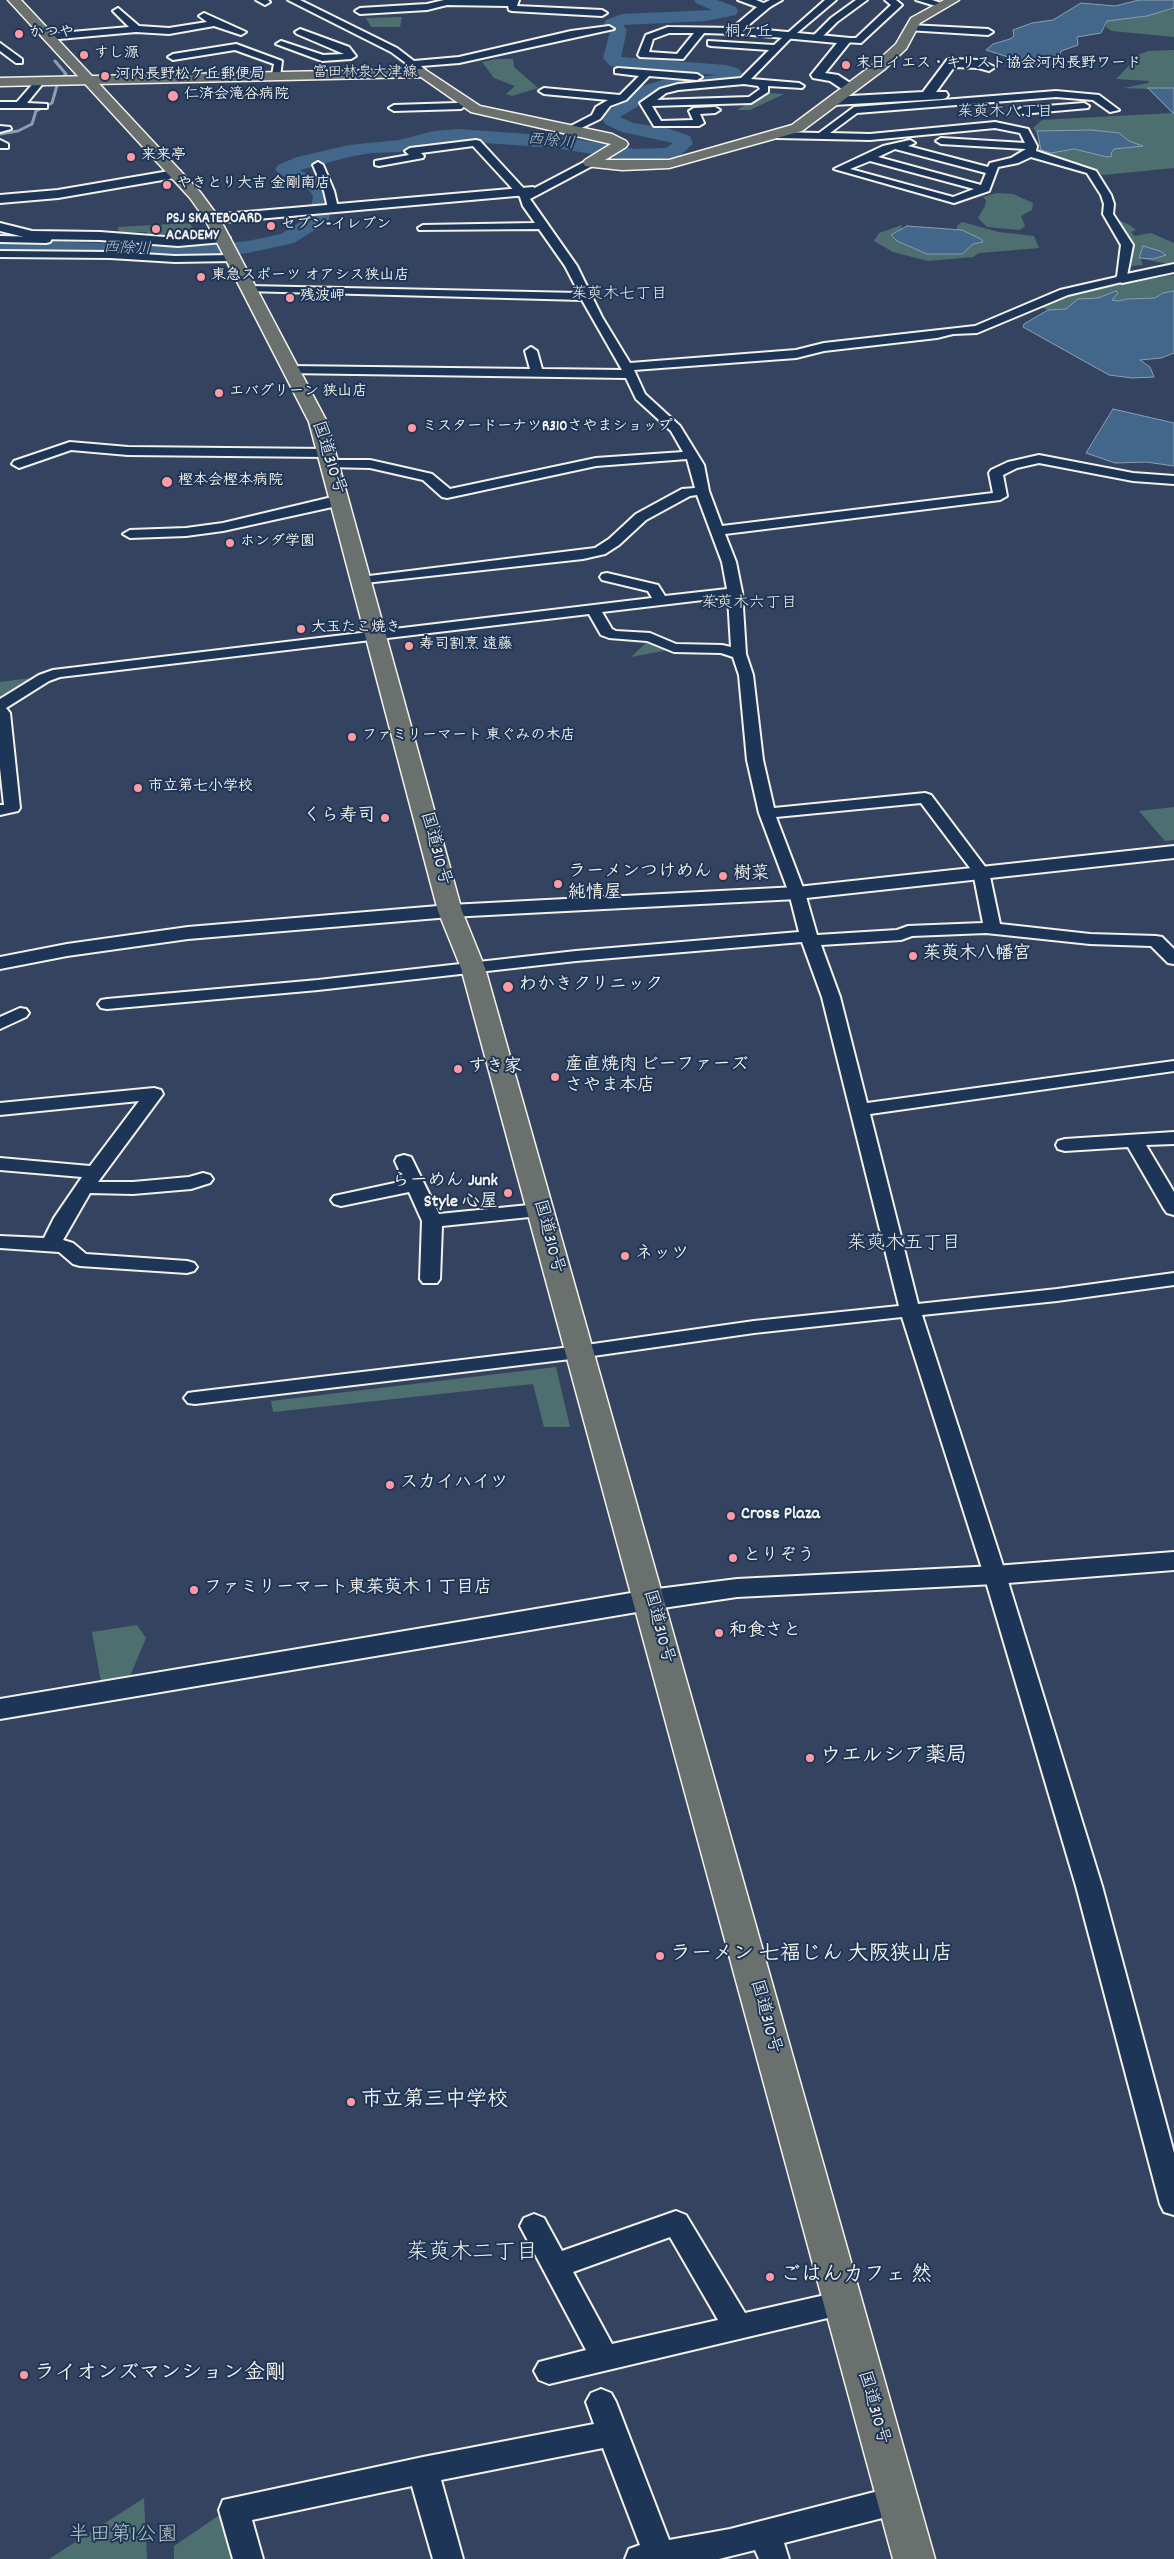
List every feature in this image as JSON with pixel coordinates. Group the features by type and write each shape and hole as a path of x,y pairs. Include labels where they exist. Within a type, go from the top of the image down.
{"main road":[{"name":"国道310号","path":"14,0 195,195 212,219 318,422 377,634 450,911 473,968 914,2559"},
{"path":"596,159 622,166 669,164 777,136 798,128 848,88 880,66 900,46 915,21 948,3"},
{"name":"富田林泉大津線","path":"0,82 88,80 254,61 277,76 419,69 465,102 491,113 612,138 621,144 596,159"}],"street":[{"path":"294,0 394,50 419,69 572,34 609,29"},
{"path":"744,0 765,6"},
{"path":"735,31 765,6 777,0"},
{"path":"744,82 759,64 788,36 831,0"},
{"path":"816,38 834,20 862,0"},
{"path":"702,30 691,41 688,54 680,57 643,55 649,37 668,30 702,30 735,31 858,41 898,5 890,0"},
{"path":"922,0 948,3"},
{"path":"394,50 396,49 369,25 365,15 357,8 427,7 446,1 513,2 512,8 562,5 602,12"},
{"path":"118,11 134,27 156,31 215,24"},
{"path":"193,16 202,15 215,24 241,32"},
{"path":"48,37 134,27 167,20"},
{"path":"910,28 970,35 988,32"},
{"path":"551,29 572,34"},
{"path":"156,31 167,42"},
{"path":"273,46 322,58 351,56 346,49 300,32"},
{"path":"254,61 273,46 312,37"},
{"path":"846,40 817,75 834,78 848,88"},
{"path":"691,41 776,48"},
{"path":"0,46 19,60"},
{"path":"177,56 195,63 254,61 279,63 277,76"},
{"path":"927,96 951,63 980,64 990,67"},
{"path":"759,64 771,65"},
{"path":"624,71 704,77"},
{"path":"571,130 596,117 600,109 623,98 647,73"},
{"path":"20,105 40,81"},
{"path":"645,103 663,91 678,87 744,82 799,86"},
{"path":"645,103 658,124 699,123 694,111 735,110 765,90 761,83"},
{"path":"544,91 623,98"},
{"path":"568,93 562,99 600,109"},
{"path":"833,101 907,102 1006,99 1056,94 1096,96 1110,107 1016,111 1006,99"},
{"path":"824,137 824,133 854,110 907,102 927,96 942,95"},
{"path":"645,103 752,100"},
{"path":"394,108 461,106 465,102"},
{"path":"907,102 925,118"},
{"path":"0,105 43,106"},
{"path":"407,108 409,120"},
{"path":"836,124 859,126"},
{"path":"777,136 879,137 995,126 1012,127 1024,131 1031,149"},
{"path":"985,189 954,200 839,169 894,146 929,140 988,143 1031,149 1091,171 1106,195 1109,204 1108,214 1127,245 1122,279"},
{"path":"379,163 419,156 410,152 476,143 527,193"},
{"path":"949,160 988,143"},
{"path":"894,146 991,171"},
{"path":"985,189 994,165 1014,161 1031,149"},
{"path":"869,158 985,189"},
{"path":"212,219 527,193 596,159"},
{"path":"318,164 329,191 331,209"},
{"path":"0,199 58,194 175,174"},
{"path":"527,193 525,199 528,206 572,266 596,317 628,371 640,396 670,422 691,454 697,465 702,491 729,562 735,592 740,654 746,675 755,760 767,813 797,892 810,938 832,997 910,1311 995,1575 1089,1886 1174,2204"},
{"path":"423,228 542,226"},
{"path":"0,227 32,235 100,236 178,242 227,249"},
{"path":"0,239 46,240 48,235"},
{"path":"0,254 110,254 175,259 227,249"},
{"path":"291,370 537,373 628,371 796,354 824,347 937,334 953,330 977,329 1064,292 1174,268"},
{"path":"249,290 587,297"},
{"path":"531,351 537,373"},
{"path":"20,464 70,446 128,451 176,450 328,458 370,464 427,477 447,494 596,462 691,454"},
{"path":"716,531 1000,496 996,473 1013,465 1038,459 1133,477 1174,480"},
{"path":"1174,485 1171,487 1174,490"},
{"path":"361,581 584,555 600,551 614,542 641,517 687,492 702,491"},
{"path":"130,534 186,532 223,527 280,512 341,501"},
{"path":"607,577 653,588 661,601"},
{"path":"0,705 44,678 58,673 735,592"},
{"path":"592,609 606,632 614,635 650,637 674,648 722,649 740,654"},
{"path":"0,711 2,713 12,808 0,810"},
{"path":"767,813 925,798 981,872 993,930"},
{"path":"0,963 67,950 188,933 450,911 797,892 1174,852"},
{"path":"107,1004 615,952 810,938 901,935 908,931 986,928 1090,939 1156,942 1174,959"},
{"path":"0,1024 20,1013"},
{"path":"860,1110 1174,1066"},
{"path":"0,1110 154,1094 89,1180 64,1218 51,1244"},
{"path":"1066,1145 1174,1138"},
{"path":"1135,1142 1174,1209"},
{"path":"404,1161 432,1221 430,1279"},
{"path":"0,1164 133,1188 191,1183 203,1179"},
{"path":"341,1200 415,1185"},
{"path":"432,1221 539,1210"},
{"path":"0,1242 51,1244 66,1247 80,1260 187,1267"},
{"path":"195,1398 579,1352 754,1327 910,1311 1174,1279"},
{"path":"0,1709 649,1600 737,1588 995,1575 1174,1561"},
{"path":"555,2266 676,2222 738,2327"},
{"path":"534,2226 605,2358"},
{"path":"549,2370 843,2303"},
{"path":"601,2402 614,2434 649,2557 730,2544 769,2546 898,2500"},
{"path":"248,2559 234,2510 423,2470 614,2434"},
{"path":"423,2470 448,2559"}],"green space":[{"path":"1174,8 1174,37 1112,31 1106,27 1107,21 1172,10"},
{"path":"402,17 400,27 371,27 366,18"},
{"path":"1174,50 1174,168 1103,175 1084,165 1039,154 1038,134 1033,128 1042,120 1172,113 1148,89 1124,88 1148,83 1149,81 1116,79 1140,54 1148,51"},
{"path":"497,59 513,59 514,67 538,88 512,96 506,94 515,86 494,78 482,62"},
{"path":"765,93 784,94 750,110 737,110"},
{"path":"997,193 1013,194 1033,203 1032,210 1021,216 1025,226 1020,230 987,227 978,218 985,206 986,200 983,197"},
{"path":"1115,218 1136,230 1131,232 1135,236 1151,233 1174,243 1174,265 1146,271 1143,269 1167,264 1140,258 1143,265 1130,266 1133,249"},
{"path":"962,222 999,232 1034,236 1039,248 979,253 973,257 928,261 893,252 874,241 879,233 902,225 901,229 891,235 897,241 927,254 962,254 973,244 983,242 981,239 957,229 957,226"},
{"name":"PSJ SKATEBOARD ACADEMY","path":"190,223 196,235 168,237 148,235 146,232 119,233 118,227"},
{"path":"1174,275 1174,291 1163,293 1155,298 1112,300 1118,293 1116,291 1098,298 1079,299 1066,309 1048,310 1036,305 1048,297"},
{"path":"649,640 674,649 631,657"},
{"path":"31,678 0,698 0,682"},
{"path":"1174,807 1174,840 1165,841 1139,811"},
{"path":"556,1367 570,1427 544,1427 533,1384 273,1412 271,1401"},
{"path":"137,1625 146,1638 125,1688 101,1682 92,1632"},
{"name":"半田第1公園","path":"144,2498 147,2559 49,2559"},
{"path":"221,2514 234,2559 174,2559 174,2546"}],"water":[{"path":"1139,0 1174,0 1174,8 1147,16 1107,21 1101,33 1077,37 1078,45 1061,51 1058,64 1033,65 986,50 993,44 1010,39 1014,36 1013,30 1032,23 1053,20 1081,3 1115,6"},
{"path":"1148,88 1174,88 1174,113 1173,113"},
{"path":"1091,130 1119,133 1129,141 1143,146 1114,149 1111,153 1112,156 1107,157 1074,149 1051,153 1041,150 1037,131"},
{"path":"907,226 962,230 981,239 983,242 973,244 962,254 927,254 897,241 891,235"},
{"path":"1143,246 1160,251 1166,255 1153,259 1139,258"},
{"path":"1116,291 1118,293 1112,300 1119,301 1155,298 1163,293 1174,291 1174,353 1161,358 1140,360 1150,367 1154,377 1132,378 1109,375 1023,327 1024,324 1048,310 1066,309 1078,299 1098,298"},
{"path":"1113,409 1174,423 1174,466 1146,462 1115,463 1086,453"}],"waterway":[{"name":"西除川","path":"0,246 201,252 248,247 287,239 319,219 323,196 317,187 285,169 304,161 349,151 371,147 399,146 434,137 458,135 555,142 636,155 671,153 684,144 683,140 667,134 628,128 611,120 610,116 631,103 641,92 663,85 716,81 729,77 733,73 726,70 616,62 612,58 619,30 612,24 622,19 705,16 730,11 702,0"},
{"path":"55,61 66,74 61,79"},
{"path":"0,134 18,131 32,124 36,111 52,103 58,82"}],"place":[{"name":"かつや","path":"19,34"},
{"name":"すし源","path":"84,55"},
{"name":"末日イエス・キリスト協会河内長野ワード","path":"846,65"},
{"name":"河内長野松ケ丘郵便局","path":"105,76"},
{"name":"仁済会滝谷病院","path":"173,96"},
{"name":"来来亭","path":"131,157"},
{"name":"やきとり大吉 金剛南店","path":"167,185"},
{"name":"セブン-イレブン","path":"271,226"},
{"name":"PSJ SKATEBOARD ACADEMY","path":"156,229"},
{"name":"東急スポーツ オアシス狭山店","path":"201,277"},
{"name":"残波岬","path":"290,298"},
{"name":"エバグリーン 狭山店","path":"219,393"},
{"name":"ミスタードーナツR310さやまショップ","path":"412,428"},
{"name":"樫本会樫本病院","path":"167,482"},
{"name":"ホンダ学園","path":"230,543"},
{"name":"大玉たこ焼き","path":"301,629"},
{"name":"寿司割烹 遠藤","path":"409,646"},
{"name":"ファミリーマート 東ぐみの木店","path":"352,737"},
{"name":"市立第七小学校","path":"138,788"},
{"name":"くら寿司","path":"385,818"},
{"name":"樹菜","path":"723,876"},
{"name":"ラーメンつけめん 純情屋","path":"558,884"},
{"name":"茱萸木八幡宮","path":"913,956"},
{"name":"わかきクリニック","path":"508,987"},
{"name":"すき家","path":"458,1069"},
{"name":"産直焼肉 ビーファーズ さやま本店","path":"555,1077"},
{"name":"らーめん Junk Style 心屋","path":"508,1193"},
{"name":"ネッツ","path":"625,1256"},
{"name":"スカイハイツ","path":"390,1485"},
{"name":"Cross Plaza","path":"731,1516"},
{"name":"とりぞう","path":"733,1558"},
{"name":"ファミリーマート東茱萸木１丁目店","path":"194,1590"},
{"name":"和食さと","path":"719,1633"},
{"name":"ウエルシア薬局","path":"810,1758"},
{"name":"ラーメン 七福じん 大阪狭山店","path":"660,1956"},
{"name":"市立第三中学校","path":"351,2102"},
{"name":"ごはんカフェ 然","path":"770,2277"},
{"name":"ライオンズマンション金剛","path":"24,2375"}],"district":[{"name":"桐ケ丘","path":"749,34"},
{"name":"茱萸木八丁目","path":"1005,114"},
{"name":"茱萸木七丁目","path":"619,296"},
{"name":"茱萸木六丁目","path":"749,605"},
{"name":"茱萸木五丁目","path":"904,1245"},
{"name":"茱萸木二丁目","path":"472,2255"}]}
